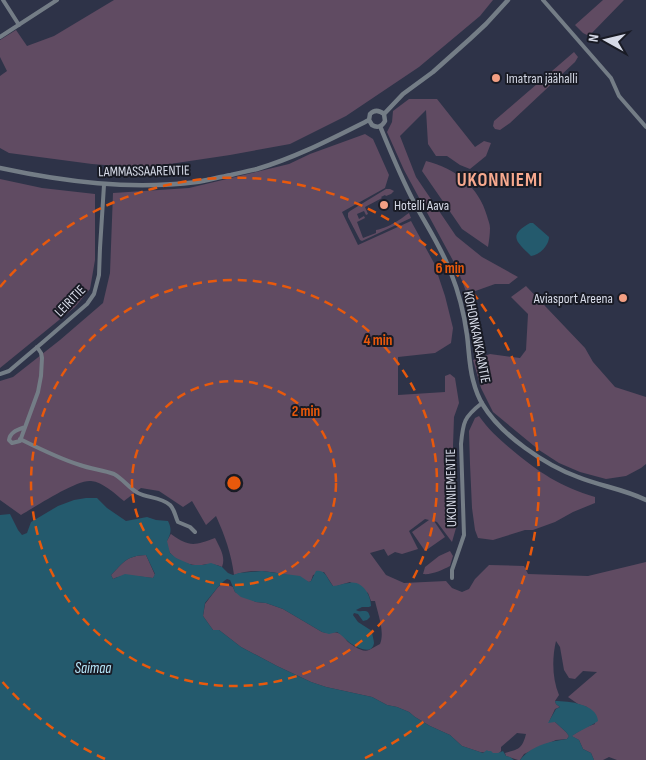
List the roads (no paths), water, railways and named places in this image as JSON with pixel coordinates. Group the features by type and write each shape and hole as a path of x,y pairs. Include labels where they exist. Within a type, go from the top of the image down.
{"street":[{"path":"3,0 19,25"},
{"path":"0,38 57,0"},
{"path":"384,114 403,94 433,72 471,38 508,0"},
{"path":"543,0 611,78 619,96 646,127"},
{"path":"378,110 384,114 385,121 380,126 372,125 369,120 370,114 378,110"},
{"name":"LAMMASSAARENTIE","path":"0,168 104,185 166,185 199,182 255,170 279,162 317,147 369,120"},
{"name":"KOHONKANKAANTIE","path":"380,126 407,190 442,252 451,273 464,317 472,378 482,403 506,431 544,461 578,478 630,493 646,500"},
{"name":"LEIRITIE","path":"0,374 9,371 87,304 94,294 99,275 104,185"},
{"path":"20,440 38,392 41,376 41,353 36,347"},
{"name":"UKONNIEMENTIE","path":"452,578 452,570 464,535 462,430 464,422 469,415 482,403"},
{"path":"25,427 14,431 9,440 12,443 20,440 80,465 111,473 138,493 159,499 168,504 174,510 178,522 187,525 194,532"}],"water":[{"path":"530,223 533,223 549,237 543,249 538,254 531,256 518,243 517,239 518,232"},
{"name":"Saimaa","path":"97,498 107,508 126,521 147,517 168,521 170,531 167,541 170,553 176,558 192,565 211,563 222,567 233,575 262,571 300,576 309,582 316,571 319,571 324,573 333,586 354,583 362,586 367,593 371,606 356,610 368,612 370,617 363,621 358,614 354,613 353,615 358,622 372,631 373,647 367,650 353,645 337,632 329,634 322,632 283,609 241,597 235,592 230,580 227,579 205,603 203,616 213,630 219,630 241,647 311,682 372,697 387,705 409,712 430,726 450,735 462,746 483,753 487,750 493,753 503,751 506,756 514,760 0,760 0,515 10,514 22,535 27,533 31,522 58,506 74,500","holes":["146,555 155,574 153,578 125,574 113,579 111,575 130,558"]},
{"path":"555,701 588,707 596,715 598,721 572,736 579,740 583,749 591,753 594,760 520,760 540,745 567,739 569,736 555,722 548,723 556,709 560,707"}],"place":[{"name":"Imatran jäähalli","path":"496,78"},
{"name":"Hotelli Aava","path":"384,205"},
{"name":"Aviasport Areena","path":"623,298"}],"district":[{"name":"UKONNIEMI","path":"500,180"}]}
